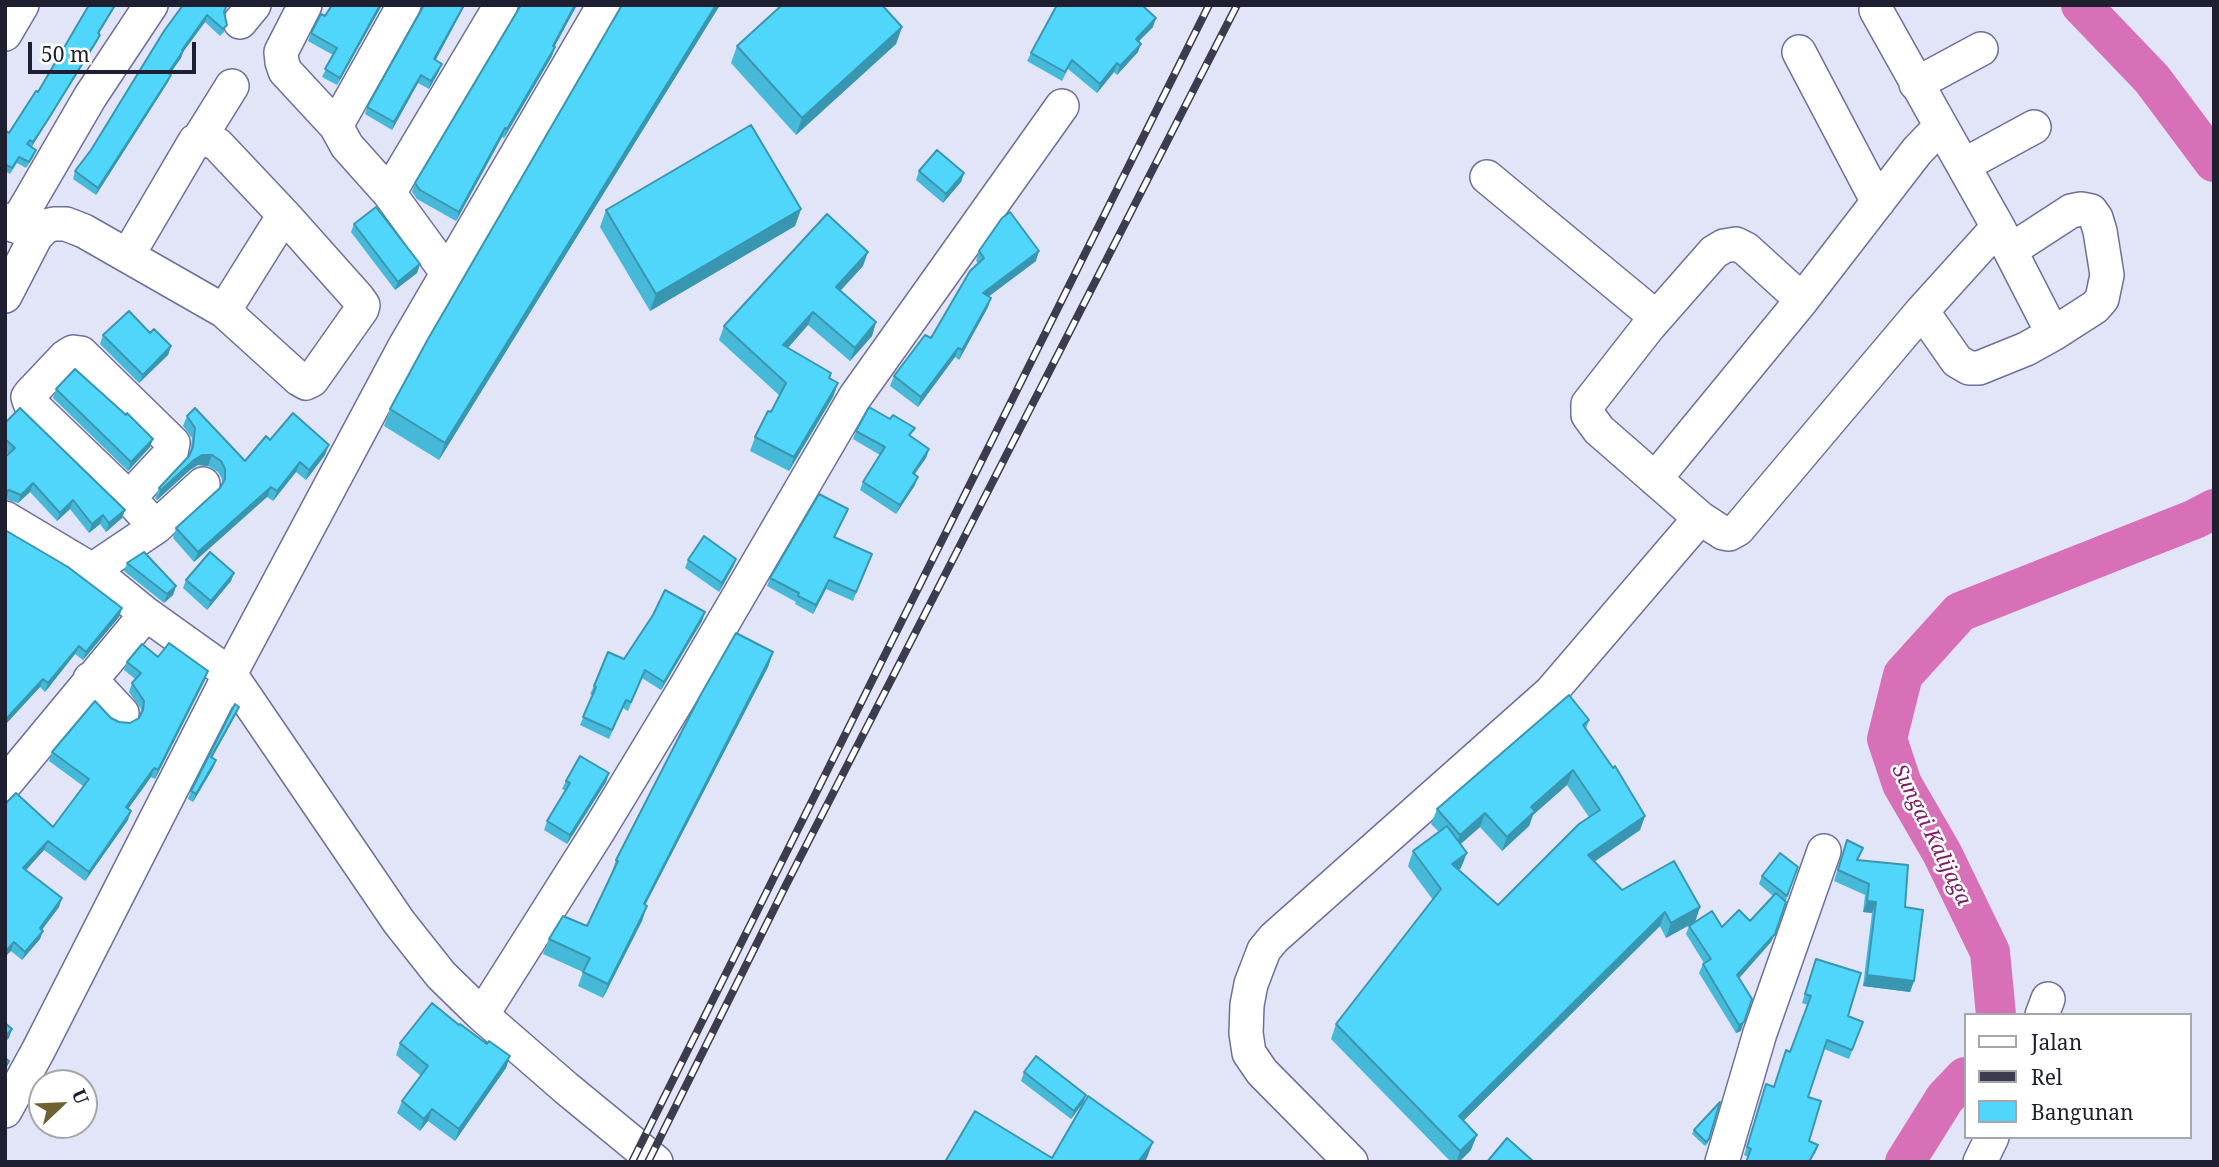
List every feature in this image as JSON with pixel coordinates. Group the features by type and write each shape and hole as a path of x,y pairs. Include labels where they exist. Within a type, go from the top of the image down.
{"street":[{"path":"5,34 22,5"},
{"path":"5,296 19,227 90,97 151,5"},
{"path":"336,126 404,5"},
{"path":"389,193 501,5"},
{"path":"5,1111 230,674 405,346 604,5"},
{"path":"296,10 281,52 285,71 336,126 347,146 389,193 448,274"},
{"path":"1876,10 1916,85 1964,164 2053,334"},
{"path":"1916,85 1980,49"},
{"path":"1799,52 1878,202"},
{"path":"128,255 195,141 199,139 232,86"},
{"path":"482,1015 685,688 855,397 1062,106"},
{"path":"1655,479 1802,300 1917,151 1941,125"},
{"path":"1964,164 2034,127"},
{"path":"19,227 66,225 84,231 224,310 299,379 309,383 363,305 218,145 206,138 199,139"},
{"path":"1487,177 1656,317"},
{"path":"1802,300 1746,249 1730,244 1714,252 1656,317 1594,395 1588,410 1594,425 1700,518 1723,533 1732,533 1738,529 1922,311 2004,239 2071,211 2091,211 2096,218 2107,275 2102,299 2095,307 2026,349 1979,368 1969,368 1957,361 1922,311"},
{"path":"224,310 284,215"},
{"path":"92,570 156,527 203,484"},
{"path":"129,498 156,527"},
{"path":"5,518 92,570 146,614 230,674 422,953 482,1015 656,1162"},
{"path":"1352,1162 1262,1072 1249,1053 1246,1033 1247,1005 1251,984 1264,950 1274,938 1551,692 1700,518"},
{"path":"5,784 146,614"},
{"path":"90,679 121,713"},
{"path":"1722,1162 1760,1033 1825,851"},
{"path":"1980,1162 1991,1139"}],"building":[{"path":"89,5 115,5 98,33 100,35 47,121 33,142 30,140 27,144 36,150 29,162 19,157 12,168 5,164 5,130 9,133 36,91 38,92"},
{"path":"183,5 227,5 224,12 227,25 223,29 207,15 182,50 168,73 171,75 98,188 75,171"},
{"path":"332,5 380,5 340,78 325,69 337,48 311,33 321,14 325,16"},
{"path":"424,5 464,5 434,59 442,64 431,81 421,75 394,122 367,107"},
{"path":"521,5 575,5 553,46 555,47 507,129 505,128 459,212 420,190 415,183"},
{"path":"622,5 716,5 445,443 390,409"},
{"path":"782,5 882,5 902,27 802,118 737,46"},
{"path":"1057,5 1146,5 1144,7 1156,18 1136,39 1141,44 1120,66 1117,63 1100,84 1072,60 1065,72 1031,53"},
{"path":"751,125 801,209 656,294 606,210"},
{"path":"937,150 964,173 946,194 919,171"},
{"path":"376,207 420,264 398,282 354,224"},
{"path":"1010,212 1039,251 983,293 991,298 962,350 958,348 921,397 894,376 925,335 931,338 970,271 984,258 979,251 1002,218"},
{"path":"827,214 868,252 836,287 876,322 855,348 813,312 783,345 831,373 829,378 838,383 794,457 755,437 786,383 724,326"},
{"path":"129,311 150,333 154,329 171,346 143,375 103,335"},
{"path":"75,369 153,439 131,462 56,389"},
{"path":"869,407 890,419 893,415 915,428 909,435 929,449 913,473 918,477 900,505 863,482 885,447 856,431"},
{"path":"20,408 125,510 109,523 103,515 92,524 73,500 60,513 33,483 21,495 5,491 5,457 15,448 5,439 5,423"},
{"path":"195,408 245,461 266,436 270,440 293,413 329,445 309,470 300,462 277,491 271,487 198,552 176,528 220,488 225,479 225,469 221,461 212,455 202,455 161,490 159,488 189,456 195,428 187,416"},
{"path":"819,494 848,509 834,537 872,554 856,592 829,580 816,605 770,578"},
{"path":"5,530 68,567 122,608 86,652 79,646 48,683 43,679 5,720"},
{"path":"704,536 736,559 722,583 688,560"},
{"path":"144,552 176,586 167,594 127,563"},
{"path":"210,552 234,573 211,601 186,580"},
{"path":"665,590 705,612 664,682 645,670 631,702 626,700 612,730 583,717 608,652 624,659 653,615"},
{"path":"736,633 773,652 644,904 647,906 608,984 583,972 590,958 549,939 563,916 587,926 618,861 616,860 700,696"},
{"path":"169,643 208,671 158,770 154,768 126,807 131,811 89,872 48,841 23,868 62,898 40,928 43,931 25,952 14,942 5,952 5,804 16,793 53,827 89,779 52,752 95,701 111,718 119,722 130,723 139,718 144,701 132,683 141,673 127,662 142,644 158,657"},
{"path":"1569,695 1589,720 1583,725 1613,768 1615,766 1645,816 1588,855 1622,890 1674,861 1700,907 1671,923 1665,912 1459,1116 1477,1135 1460,1151 1336,1024 1441,889 1413,851 1447,826 1467,853 1452,864 1498,905 1579,824 1600,810 1573,770 1531,807 1535,811 1507,837 1485,813 1460,835 1437,809"},
{"path":"235,704 239,707 211,757 216,760 196,794 191,791"},
{"path":"580,756 609,773 570,835 547,821 570,783 566,781"},
{"path":"1847,840 1863,848 1857,860 1908,865 1905,907 1923,910 1914,981 1867,975 1876,902 1867,901 1869,884 1838,870"},
{"path":"1780,853 1798,867 1787,896 1762,876"},
{"path":"1776,893 1786,902 1775,934 1737,975 1752,999 1744,1022 1739,1025 1703,964 1711,959 1689,926 1712,911 1722,927 1739,910 1750,921"},
{"path":"1816,959 1861,973 1848,1016 1863,1022 1852,1050 1827,1040 1808,1097 1821,1101 1809,1141 1818,1145 1809,1162 1746,1162 1751,1149 1747,1147 1766,1084 1774,1087 1786,1050 1790,1052 1811,996 1805,994"},
{"path":"432,1003 459,1025 510,1056 459,1129 432,1109 424,1119 402,1101 428,1066 400,1043"},
{"path":"5,1023 12,1029 5,1037"},
{"path":"1036,1056 1086,1095 1074,1111 1024,1072"},
{"path":"1088,1096 1153,1142 1138,1162 945,1162 975,1111 1052,1158"},
{"path":"1720,1102 1709,1139 1706,1142 1694,1130"},
{"path":"1507,1138 1534,1162 1487,1162"}],"waterway":[{"name":"Sungai Kalijaga","path":"2081,5 2152,79 2214,162"},
{"name":"Sungai Kalijaga","path":"1996,1013 1990,952 1942,853 1902,784 1887,739 1903,675 1960,612 2195,519 2214,509"},
{"name":"Sungai Kalijaga","path":"1905,1162 1945,1098 1964,1078"}],"railway":[{"path":"632,1162 1209,5"},
{"path":"648,1162 786,885 1237,5"}]}
